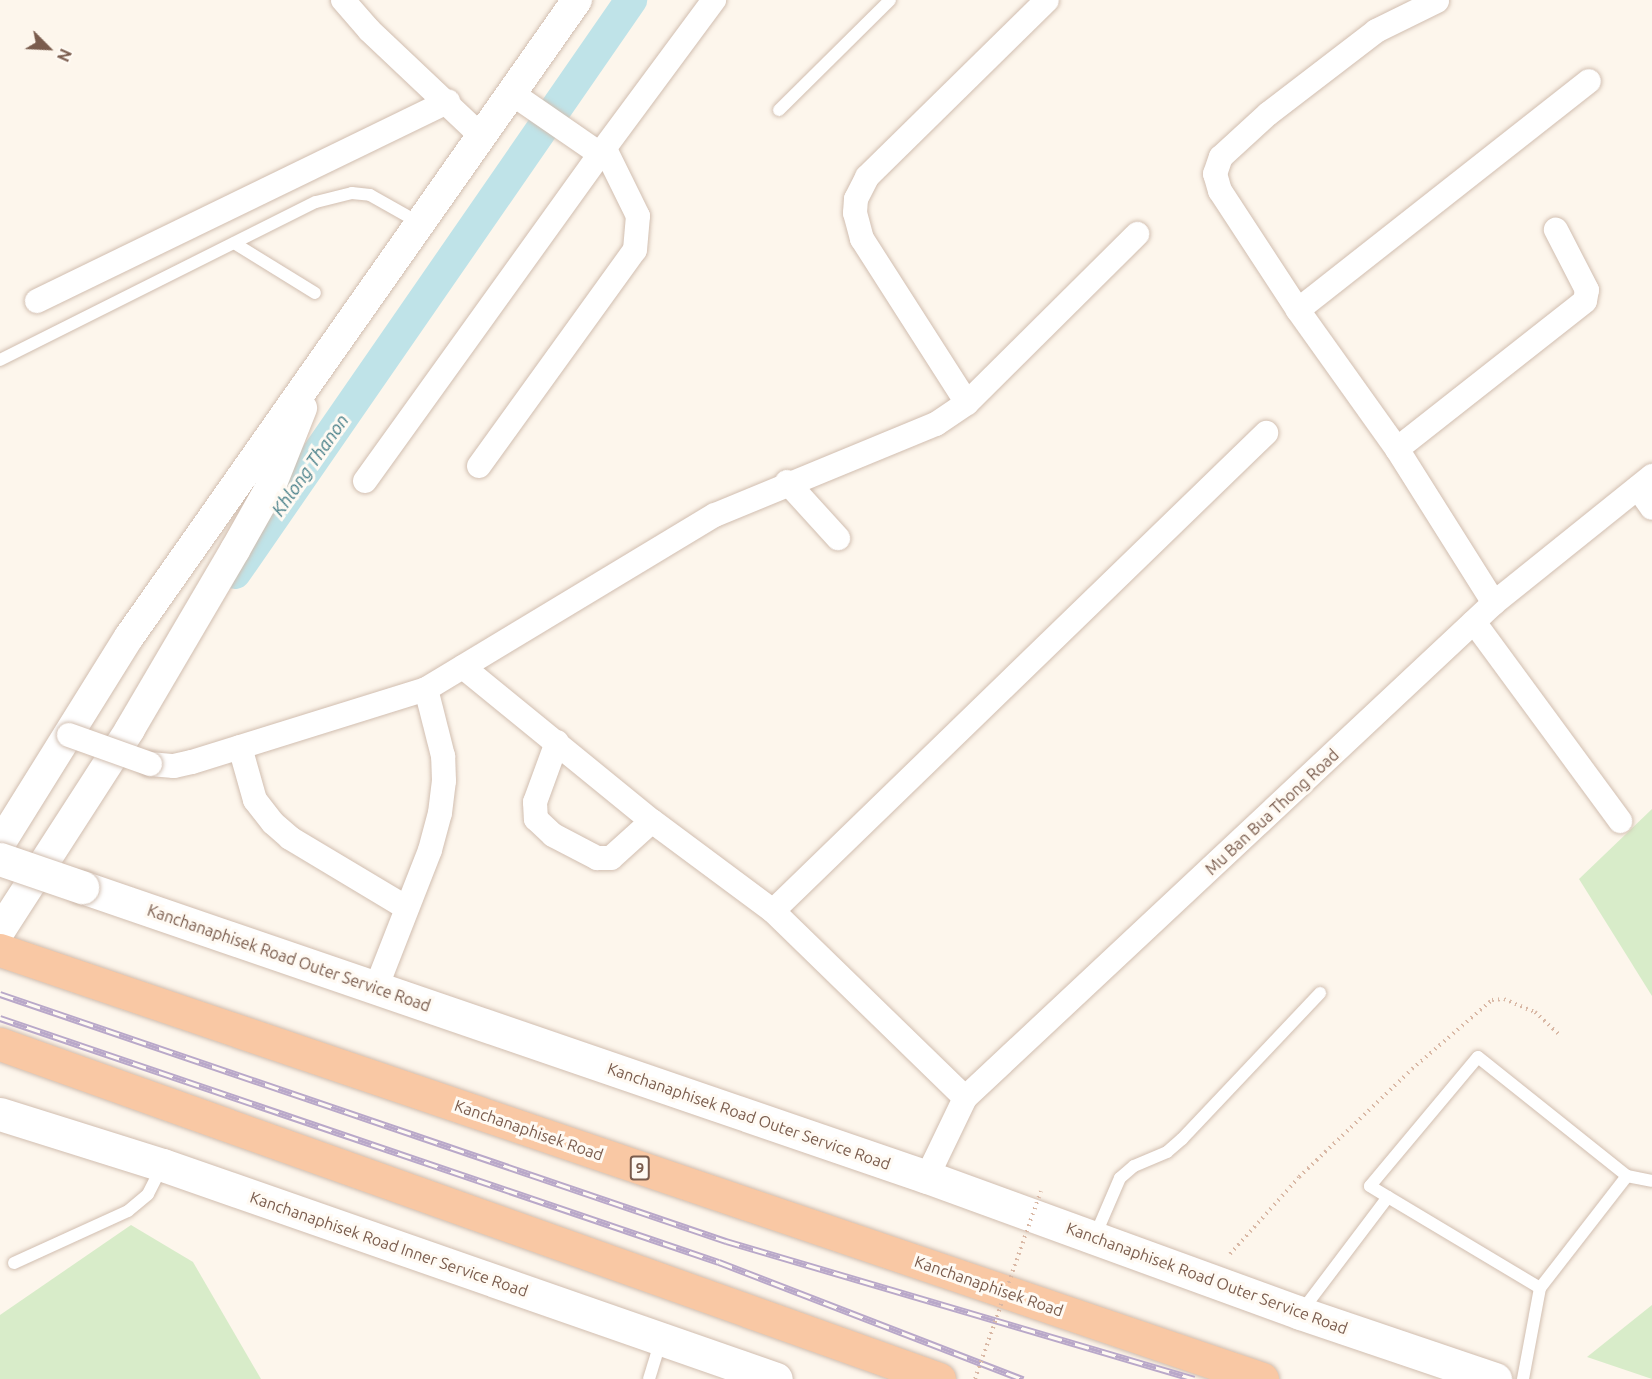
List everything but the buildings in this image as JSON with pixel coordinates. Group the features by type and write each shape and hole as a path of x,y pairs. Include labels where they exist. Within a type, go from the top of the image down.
{"highway":[{"name":"Kanchanaphisek Road","path":"6,946 1262,1379"},
{"path":"0,1044 939,1379"}],"main road":[{"name":"Kanchanaphisek Road Outer Service Road","path":"0,859 927,1177 1300,1313 1496,1379"},
{"name":"Kanchanaphisek Road Inner Service Road","path":"0,1114 163,1166 776,1379"}],"street":[{"path":"344,0 369,30 448,101 481,136"},
{"path":"0,844 129,637 418,222 577,0"},
{"path":"365,482 601,151 714,0"},
{"path":"966,403 862,239 855,213 856,199 867,177 1047,0"},
{"path":"1437,1 1376,31 1268,114 1221,157 1215,174 1220,191 1298,310 1397,449 1494,603"},
{"path":"1298,310 1589,81"},
{"path":"478,466 635,250 640,229 638,216 601,151 540,109 510,92"},
{"path":"37,301 448,101"},
{"path":"1397,449 1585,301 1587,290 1556,230"},
{"path":"69,735 150,764 174,766 426,689 715,514 787,482 936,424 966,403 1137,234"},
{"path":"6,946 271,486 321,360"},
{"path":"772,911 1266,433"},
{"path":"787,482 838,537"},
{"path":"1645,482 1652,508"},
{"name":"Mu Ban Bua Thong Road","path":"927,1177 965,1098 1494,603 1645,482"},
{"path":"1474,622 1620,821"},
{"path":"463,667 652,821 772,911 965,1098"},
{"path":"376,988 430,850 444,781 443,756 426,689"},
{"path":"557,742 535,802 536,819 553,835 597,858 611,858 652,821"},
{"path":"240,747 255,800 273,823 296,842 407,908"}],"lane":[{"path":"778,110 890,0"},
{"path":"0,360 316,202 352,193 370,195 418,222"},
{"path":"234,243 315,293"},
{"path":"1094,1238 1120,1178 1134,1166 1167,1152 1182,1139 1320,993"},
{"path":"1540,1288 1370,1186 1478,1057 1627,1176 1652,1181"},
{"path":"14,1263 128,1211 148,1194 163,1166"},
{"path":"1523,1379 1540,1288 1627,1176"},
{"path":"1300,1313 1388,1197"},
{"path":"649,1379 661,1338"}],"path":[{"path":"1208,1279 1299,1177 1412,1069 1492,1000 1504,999 1535,1012 1561,1036"},
{"path":"975,1379 1041,1191"}],"green space":[{"path":"1652,809 1652,996 1579,879"},
{"path":"131,1225 193,1262 261,1379 0,1379 0,1315"},
{"path":"1652,1305 1652,1379 1587,1357"}],"waterway":[{"name":"Khlong Thanon","path":"235,573 631,0"}],"railway":[{"path":"0,994 726,1241 1194,1379"},
{"path":"0,1018 719,1262 1023,1379"}]}
